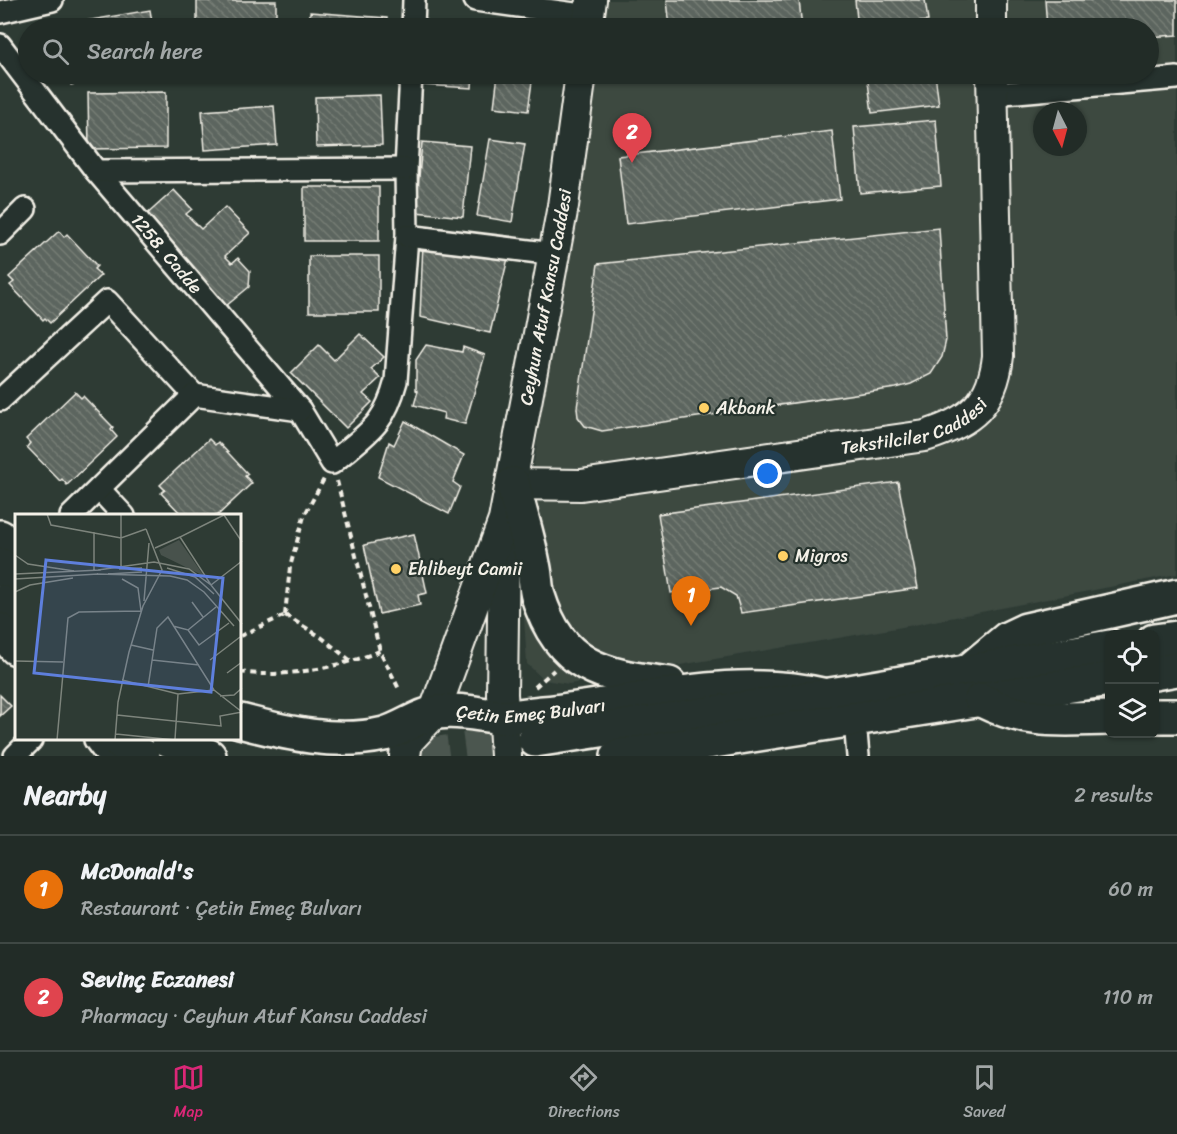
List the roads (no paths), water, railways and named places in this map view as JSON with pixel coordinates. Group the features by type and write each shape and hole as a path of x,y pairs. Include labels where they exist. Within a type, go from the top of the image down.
{"main road":[{"path":"991,0 991,18"},
{"name":"Ceyhun Atuf Kansu Caddesi","path":"405,756 407,742 434,713 504,520 513,484 555,254 580,84"},
{"name":"Tekstilciler Caddesi","path":"513,484 581,485 925,436 948,428 971,415 993,386 998,356 993,84"},
{"path":"513,484 538,595 553,634 571,653 592,668 622,678 712,688"},
{"name":"Ceyhun Atuf Kansu Caddesi","path":"504,520 506,756"},
{"path":"0,537 15,552"},
{"path":"0,564 15,580"},
{"path":"969,671 1007,639 1026,630 1177,596"},
{"path":"0,602 15,617"},
{"path":"0,630 15,647"},
{"path":"1159,640 1177,638"},
{"name":"Çetin Emeç Bulvarı","path":"535,740 981,700 1062,670 1105,649"},
{"path":"1159,672 1177,669"},
{"name":"Çetin Emeç Bulvarı","path":"618,756 835,714 969,671 1062,670 1105,678"},
{"name":"Çetin Emeç Bulvarı","path":"242,722 294,735 345,738 384,734 434,713 460,710 504,717 556,712 712,688 773,686 835,714"},
{"path":"981,700 1009,714 1026,717 1105,718"},
{"name":"Çetin Emeç Bulvarı","path":"758,756 801,740 835,714"},
{"path":"1159,716 1177,716"},
{"path":"118,741 143,756"},
{"path":"172,741 209,756"},
{"path":"233,741 246,746 308,756"}],"street":[{"path":"0,12 52,0"},
{"path":"413,18 414,0"},
{"path":"475,0 589,15"},
{"name":"1258. Cadde","path":"0,45 18,69"},
{"path":"1159,79 1177,78"},
{"name":"1258. Cadde","path":"30,84 96,171 300,410 332,463 381,422 391,403 396,381 407,236"},
{"path":"410,84 406,169 407,236 555,254"},
{"path":"96,171 406,169"},
{"path":"0,234 25,209"},
{"path":"0,400 107,301 194,395 300,410"},
{"path":"73,514 194,395"},
{"path":"99,489 122,514"},
{"path":"835,714 858,756"},
{"path":"15,756 30,741"},
{"path":"96,741 107,756"}],"tunnel":[{"path":"416,756 535,740"}],"place":[{"name":"Sevinç Eczanesi","path":"632,163"},
{"name":"Akbank","path":"704,408"},
{"name":"Migros","path":"783,556"},
{"name":"Ehlibeyt Camii","path":"396,569"},
{"name":"McDonald's","path":"691,626"}]}
